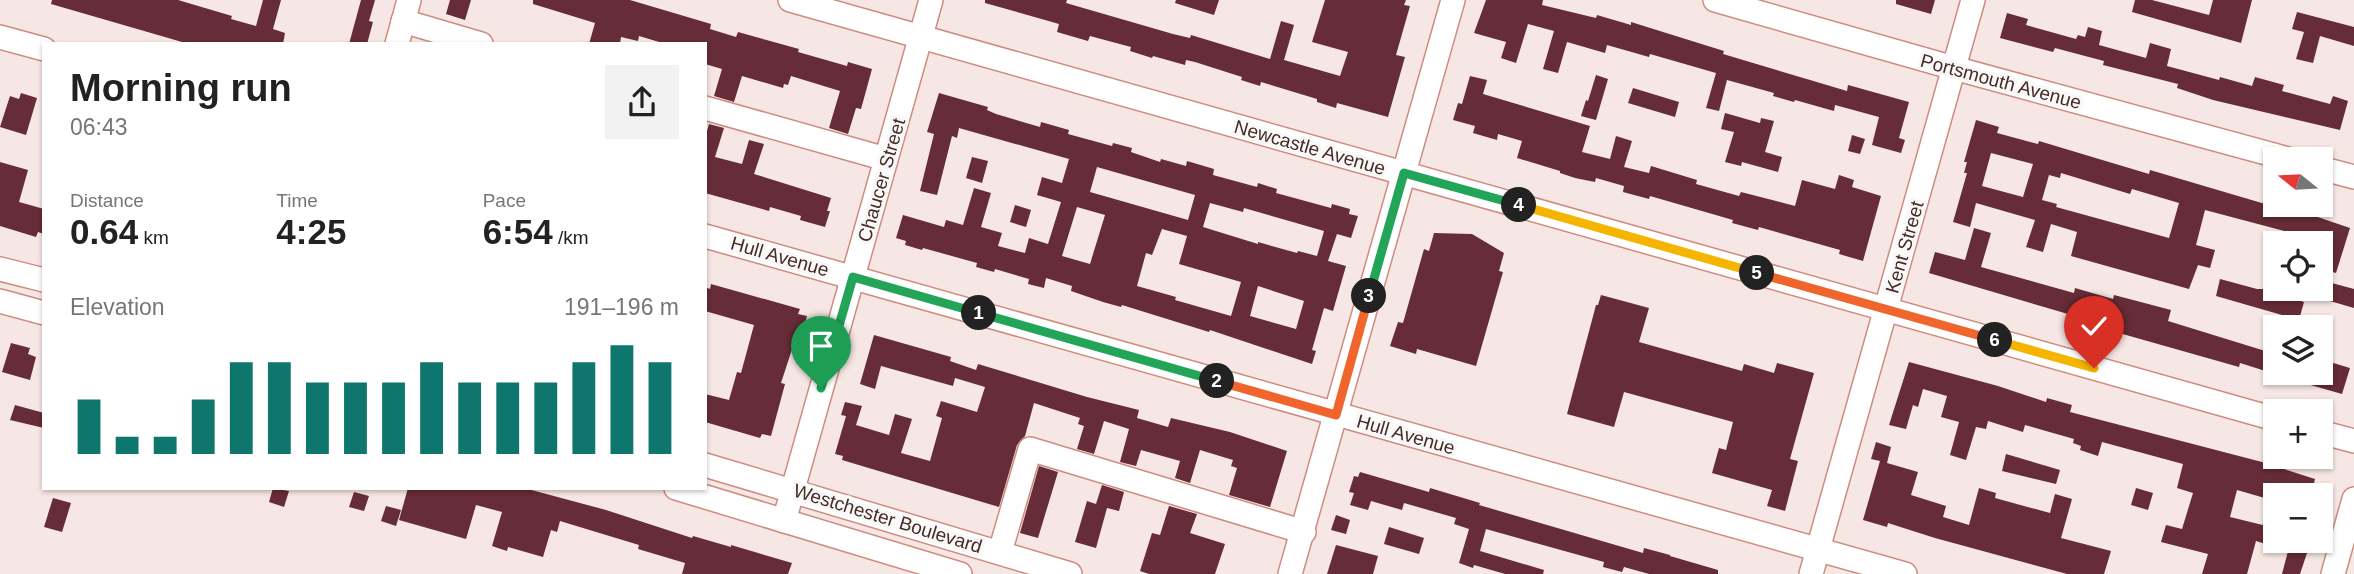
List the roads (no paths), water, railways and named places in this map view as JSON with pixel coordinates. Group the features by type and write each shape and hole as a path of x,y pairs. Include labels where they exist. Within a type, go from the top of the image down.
{"street":[{"name":"Newcastle Avenue","path":"790,0 2263,416"},
{"name":"Chaucer Street","path":"784,521 932,0"},
{"path":"1290,574 1452,0"},
{"name":"Portsmouth Avenue","path":"1715,0 2263,152"},
{"name":"Kent Street","path":"1811,574 1973,0"},
{"path":"398,42 406,11 476,42"},
{"path":"0,37 42,48"},
{"path":"707,109 887,159"},
{"path":"2333,171 2354,177"},
{"name":"Hull Avenue","path":"707,237 1905,574"},
{"path":"0,269 42,280"},
{"path":"0,301 42,312"},
{"path":"2333,435 2354,441"},
{"path":"1000,552 1030,449 1304,531"},
{"name":"Westchester Boulevard","path":"707,465 1070,574"},
{"name":"Westchester Boulevard","path":"683,490 960,574"},
{"path":"2333,574 2354,499"}]}
